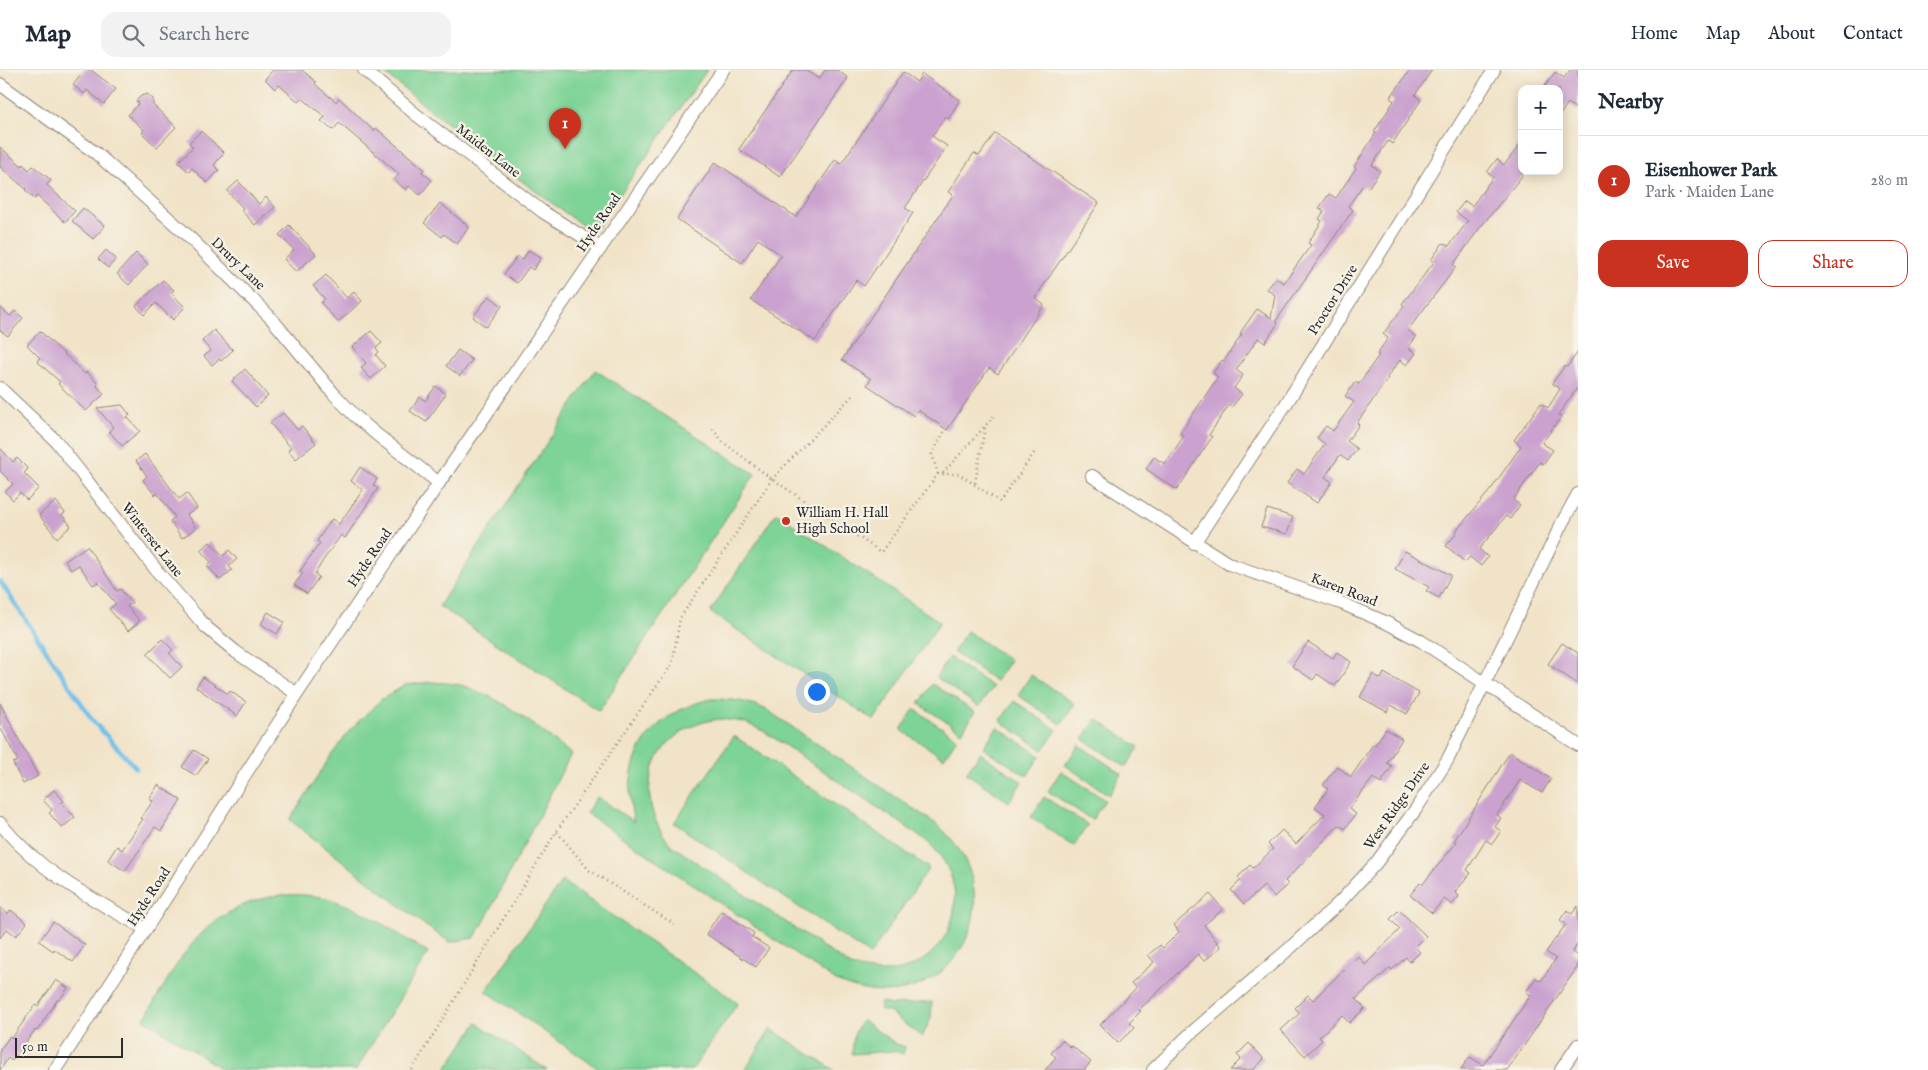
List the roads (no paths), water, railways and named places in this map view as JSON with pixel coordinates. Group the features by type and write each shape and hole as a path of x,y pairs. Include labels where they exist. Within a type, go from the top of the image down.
{"street":[{"name":"Maiden Lane","path":"364,70 414,113 543,212 600,248"},
{"name":"Hyde Road","path":"54,1070 298,694 439,483 722,70"},
{"name":"Proctor Drive","path":"1194,543 1286,404 1494,70"},
{"name":"Drury Lane","path":"0,84 97,154 159,210 271,318 334,394 354,414 376,434 439,483"},
{"name":"Winterset Lane","path":"0,388 56,441 157,571 206,627 236,652 298,694"},
{"name":"Karen Road","path":"1092,476 1215,557 1242,570 1341,603 1421,641 1578,746"},
{"name":"West Ridge Drive","path":"1153,1070 1190,1034 1297,942 1340,902 1376,862 1416,809 1442,767 1486,683 1562,523 1578,494"},
{"path":"0,823 26,852 54,875 146,930"},
{"path":"1561,1070 1578,1045"}],"waterway":[{"path":"0,581 93,721 136,768"}],"place":[{"name":"Eisenhower Park","path":"565,149"},
{"name":"William H. Hall High School","path":"786,521"}]}
